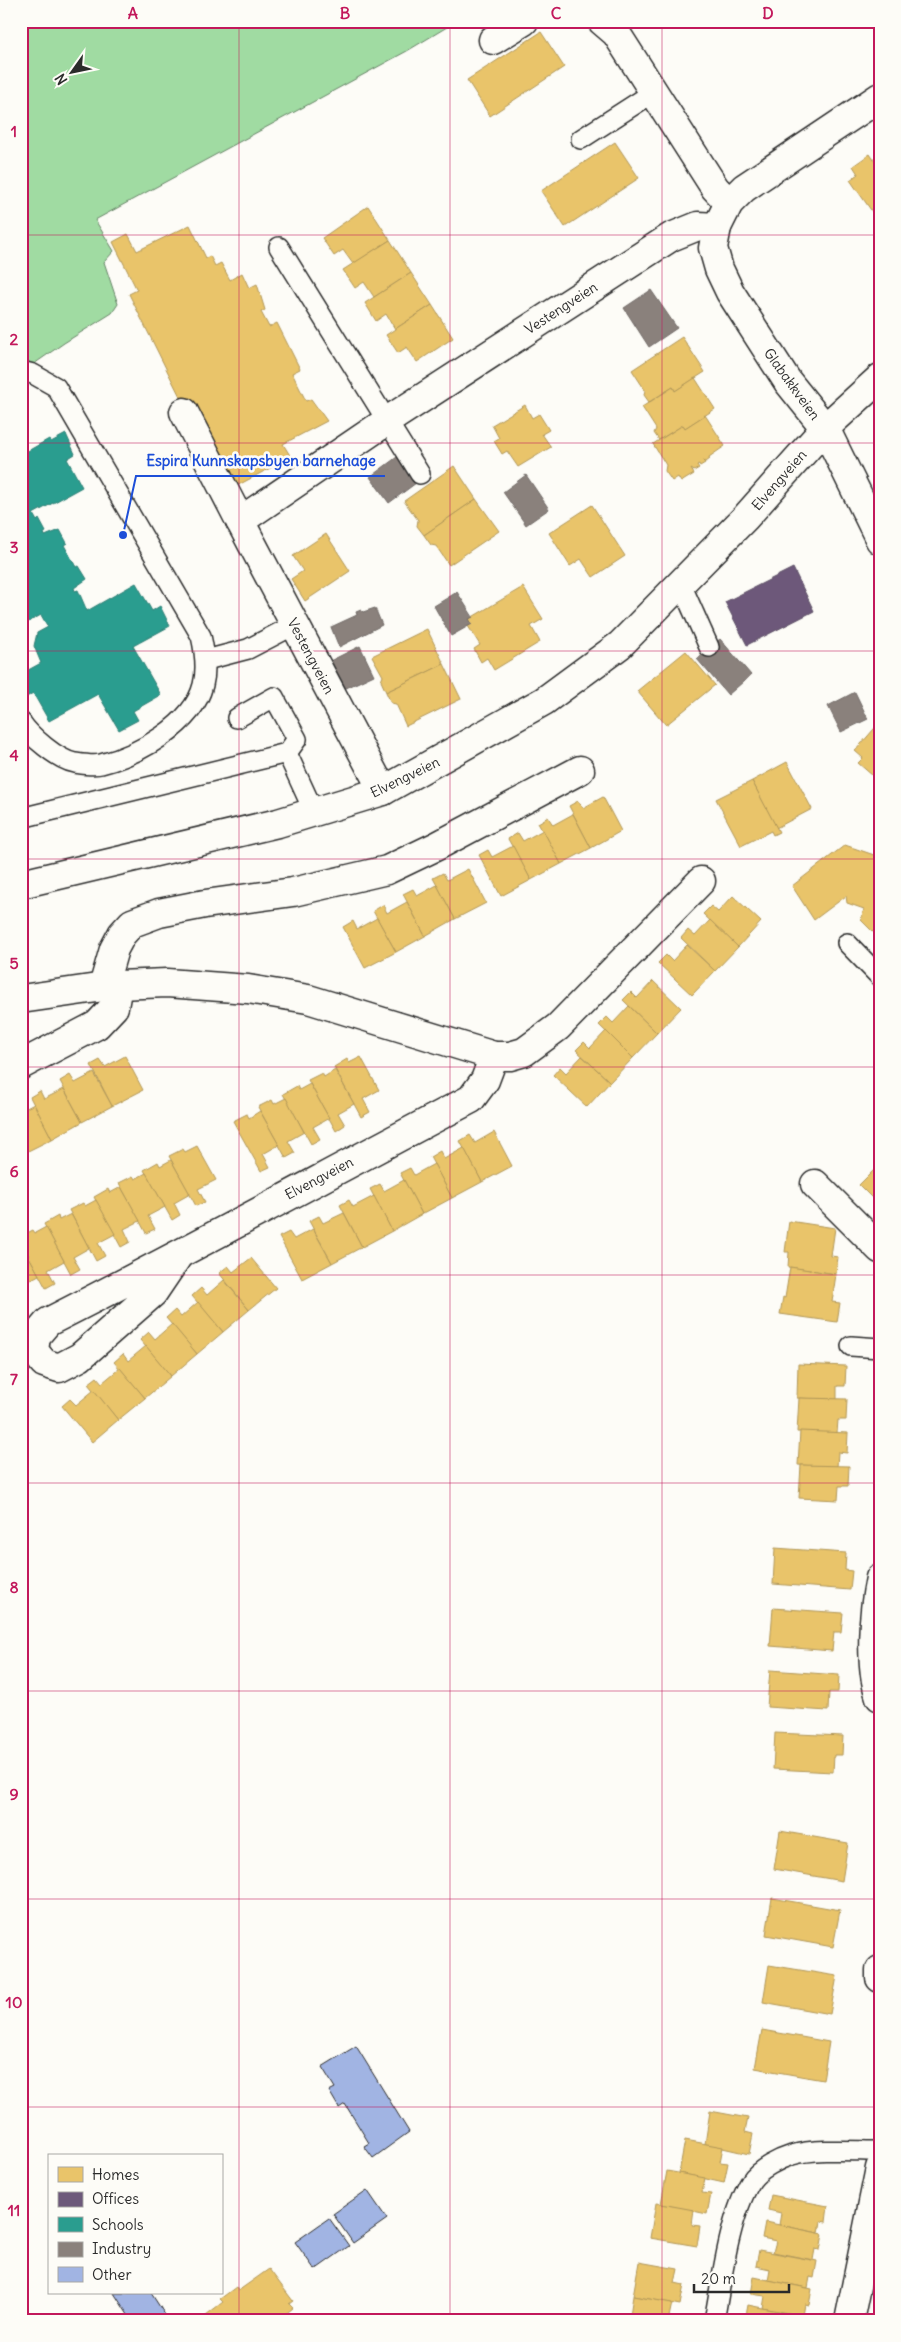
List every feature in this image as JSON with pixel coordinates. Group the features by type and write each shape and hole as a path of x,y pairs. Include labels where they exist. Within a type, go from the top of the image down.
{"street":[{"path":"493,40 524,21"},
{"path":"602,21 616,33 715,188 729,202"},
{"path":"717,227 729,202 744,188 783,160 880,98"},
{"name":"Vestengveien","path":"240,521 387,420 671,237 698,226 717,227"},
{"name":"Glabakkveien","path":"717,227 713,248 719,269 730,292 788,382 825,428 880,540"},
{"name":"Elvengveien","path":"21,884 278,823 383,791 544,701 620,645 746,518 825,428 880,378"},
{"name":"Vestengveien","path":"184,412 294,625 383,791"},
{"path":"21,1065 97,1024 114,1007 111,986 114,949 122,934 132,923 159,913 205,904 293,892 387,870 437,846 580,770"},
{"path":"21,999 111,986 167,983 211,985 308,998 494,1056 510,1056 524,1052 558,1027 701,880"},
{"name":"Elvengveien","path":"178,1256 153,1293 80,1357 59,1368 44,1364 34,1350 36,1336 48,1322 178,1256 323,1176 471,1099 485,1080 494,1056"},
{"path":"815,1184 880,1249"},
{"path":"880,1578 875,1602 874,1648 880,1697"},
{"path":"880,1970 880,1978"},
{"path":"849,2321 880,2168"}],"lane":[{"path":"581,139 654,92"},
{"path":"279,247 420,474"},
{"path":"21,371 32,374 56,387 201,636 206,660 203,686 191,711 161,738 100,764 72,763 38,742 21,722"},
{"path":"681,584 709,647"},
{"path":"206,660 248,649 294,625"},
{"path":"21,818 287,753 296,739 274,697 237,718"},
{"path":"287,753 314,812"},
{"path":"846,943 880,976"},
{"path":"851,1346 880,1348"},
{"path":"714,2321 728,2246 742,2201 752,2180 775,2162 794,2155 880,2151"}],"green space":[{"path":"21,21 242,21 245,26 254,21 457,21 407,51 95,220 114,251 104,262 118,304 112,313 21,373"}],"building: Homes":[{"path":"541,32 564,67 490,116 467,80"},
{"path":"615,142 639,178 565,227 541,191"},
{"path":"870,154 876,163 880,160 880,223 850,180 858,174 853,166"},
{"path":"368,206 390,240 353,264 343,250 334,256 322,238"},
{"path":"190,225 206,258 210,256 215,266 221,263 230,280 242,273 249,288 257,284 265,310 261,312 269,327 277,323 300,369 292,373 306,401 311,399 327,421 283,444 291,457 227,491 129,294 137,290 113,242 128,234 137,251"},
{"path":"390,240 411,273 374,297 364,282 355,288 343,270"},
{"path":"411,273 432,305 395,329 386,314 376,321 365,303"},
{"path":"432,305 453,338 417,362 407,347 398,353 386,335"},
{"path":"682,337 705,372 675,391 673,387 649,402 644,395 645,390 632,370"},
{"path":"695,378 715,409 685,428 683,425 659,440 654,433 656,429 642,407 673,387 675,391"},
{"path":"525,405 532,418 539,414 549,430 542,434 551,447 518,467 507,451 502,454 494,441 499,438 492,425"},
{"path":"705,415 725,446 709,457 710,459 706,462 703,461 705,463 700,466 699,464 697,465 699,468 694,471 691,469 694,474 681,482 678,477 672,481 665,471 666,465 653,444 683,425 685,428"},
{"path":"454,466 476,499 424,535 417,526 418,520 404,501"},
{"path":"476,499 499,531 449,565 436,546 431,545 424,535"},
{"path":"592,505 625,556 593,577 581,559 570,566 549,533"},
{"path":"326,534 350,571 305,601 291,579 303,571 293,556"},
{"path":"523,587 543,619 531,626 540,642 494,670 487,658 481,662 474,649 480,645 468,626 472,624 469,619"},
{"path":"427,629 444,664 386,692 381,681 383,676 372,656"},
{"path":"686,651 715,685 666,725 637,691"},
{"path":"444,664 461,699 406,726 396,704 391,703 386,692"},
{"path":"880,722 880,767 873,776 858,763 863,758 855,751"},
{"path":"787,762 812,809 776,828 752,781"},
{"path":"880,767 880,782 873,776"},
{"path":"752,781 779,832 773,835 771,831 741,846 716,799"},
{"path":"603,797 621,831 591,848 569,806 578,801 583,808"},
{"path":"573,814 591,848 561,864 538,823 548,817 553,825"},
{"path":"543,830 561,864 531,880 508,839 518,833 523,841"},
{"path":"845,845 880,857 880,939 861,920 864,909 847,903 846,896 814,920 792,886"},
{"path":"513,846 531,880 501,896 479,855 488,850 492,857"},
{"path":"468,869 486,903 455,919 433,878 443,873 447,880"},
{"path":"437,885 455,919 425,936 403,894 413,889 417,896"},
{"path":"733,896 761,922 738,947 703,914 711,906 718,912"},
{"path":"407,902 425,936 396,952 373,911 383,905 387,913"},
{"path":"377,918 396,952 365,968 343,927 353,921 357,929"},
{"path":"710,920 738,947 715,971 681,938 688,930 695,936"},
{"path":"687,945 715,971 692,995 658,963 666,955 672,961"},
{"path":"653,981 681,1008 657,1033 623,1000 631,992 637,998"},
{"path":"629,1006 657,1033 633,1058 599,1025 607,1017 613,1023"},
{"path":"606,1031 633,1058 610,1082 576,1050 584,1042 590,1048"},
{"path":"125,1056 143,1090 112,1106 91,1065 100,1060 105,1067"},
{"path":"582,1056 610,1082 587,1107 553,1075 560,1067 566,1073"},
{"path":"361,1057 379,1090 363,1099 370,1112 361,1117 334,1067 347,1059 349,1063"},
{"path":"335,1070 354,1104 338,1113 345,1125 336,1131 308,1080 322,1073 324,1077"},
{"path":"94,1073 112,1106 82,1122 60,1081 70,1075 75,1083"},
{"path":"310,1084 329,1118 313,1127 320,1139 311,1144 283,1094 297,1086 299,1090"},
{"path":"64,1089 82,1122 52,1139 30,1097 40,1091 44,1099"},
{"path":"286,1098 304,1132 288,1141 295,1153 286,1158 258,1107 272,1100 274,1104"},
{"path":"34,1104 52,1139 22,1154 21,1111"},
{"path":"260,1111 279,1145 263,1154 270,1167 261,1171 233,1121 247,1114 249,1118"},
{"path":"494,1132 512,1166 482,1182 460,1141 470,1135 475,1143"},
{"path":"197,1146 216,1180 198,1189 205,1202 196,1206 169,1156 183,1149 185,1152"},
{"path":"464,1148 482,1182 452,1198 430,1157 440,1151 444,1159"},
{"path":"171,1160 190,1194 174,1203 180,1215 172,1220 144,1170 158,1162 160,1166"},
{"path":"434,1164 452,1198 422,1214 400,1173 410,1168 414,1175"},
{"path":"880,1164 880,1206 859,1185"},
{"path":"146,1173 165,1207 148,1216 155,1229 146,1233 119,1183 133,1176 135,1179"},
{"path":"404,1180 422,1214 392,1231 370,1189 380,1184 384,1191"},
{"path":"121,1187 140,1221 124,1229 130,1242 121,1247 94,1197 108,1189 110,1193"},
{"path":"374,1196 392,1231 362,1247 340,1205 349,1200 353,1207"},
{"path":"96,1200 115,1234 98,1243 105,1256 96,1261 69,1210 83,1203 85,1206"},
{"path":"344,1213 362,1247 332,1263 309,1221 319,1216 323,1223"},
{"path":"71,1214 89,1248 73,1257 80,1269 71,1274 44,1224 58,1216 59,1220"},
{"path":"789,1221 835,1228 831,1256 838,1257 836,1274 788,1267 789,1252 785,1252"},
{"path":"46,1227 64,1261 48,1270 55,1283 46,1288 21,1242 21,1236 33,1230 35,1233"},
{"path":"313,1229 332,1263 302,1279 279,1237 289,1232 294,1239"},
{"path":"21,1242 39,1275 22,1284 29,1296 21,1301"},
{"path":"251,1258 276,1288 249,1310 219,1273 228,1266 233,1272"},
{"path":"790,1267 836,1274 832,1302 840,1303 837,1322 780,1314 783,1297 785,1298"},
{"path":"224,1280 249,1310 223,1332 192,1296 201,1288 207,1295"},
{"path":"198,1302 223,1332 197,1354 166,1318 175,1310 181,1317"},
{"path":"172,1324 197,1354 171,1376 140,1340 149,1332 155,1339"},
{"path":"146,1346 171,1376 145,1398 114,1362 123,1354 128,1361"},
{"path":"798,1364 846,1366 845,1386 837,1386 837,1400 797,1398"},
{"path":"120,1368 145,1398 118,1420 88,1384 97,1377 102,1383"},
{"path":"94,1390 118,1420 92,1442 62,1406 70,1399 76,1405"},
{"path":"799,1398 847,1399 846,1420 838,1420 837,1433 797,1432"},
{"path":"800,1431 848,1433 847,1453 838,1452 837,1467 798,1465"},
{"path":"801,1465 849,1466 848,1486 839,1486 838,1500 799,1498"},
{"path":"775,1548 846,1553 845,1570 852,1571 850,1590 773,1584"},
{"path":"773,1608 843,1613 841,1632 834,1632 832,1651 770,1646"},
{"path":"770,1670 839,1675 838,1692 829,1692 828,1711 767,1707"},
{"path":"775,1733 843,1736 842,1755 834,1755 833,1772 773,1769"},
{"path":"780,1831 848,1843 842,1881 774,1869"},
{"path":"772,1898 840,1910 833,1947 766,1935"},
{"path":"769,1965 837,1976 830,2014 763,2002"},
{"path":"762,2030 829,2042 823,2080 755,2068"},
{"path":"710,2111 748,2118 745,2132 753,2134 749,2154 705,2144"},
{"path":"685,2140 723,2147 720,2162 728,2163 724,2183 679,2173"},
{"path":"667,2171 705,2178 702,2193 711,2194 707,2214 661,2204"},
{"path":"771,2195 828,2206 826,2222 821,2221 819,2233 779,2225 781,2213 768,2210"},
{"path":"656,2203 694,2210 692,2225 700,2226 697,2246 650,2238"},
{"path":"765,2222 823,2234 820,2250 815,2249 813,2260 773,2252 776,2241 762,2238"},
{"path":"759,2250 817,2261 814,2278 810,2277 808,2288 768,2280 770,2269 756,2266"},
{"path":"639,2262 678,2269 675,2283 684,2285 680,2305 633,2296"},
{"path":"269,2269 293,2301 289,2304 293,2308 277,2321 210,2321 206,2315 223,2302 220,2299 236,2287 238,2291"},
{"path":"754,2277 812,2289 809,2305 805,2304 803,2316 763,2308 765,2296 751,2294"},
{"path":"633,2296 672,2303 669,2317 678,2318 677,2321 629,2321"},
{"path":"748,2305 807,2317 806,2321 745,2321"}],"building: Offices":[{"path":"793,568 814,611 747,645 725,602"}],"building: Schools":[{"path":"66,434 75,454 67,459 82,487 33,514 37,521 39,519 46,532 44,533 45,536 60,530 67,543 64,545 76,567 79,566 87,579 74,588 75,591 78,590 87,611 136,583 152,611 160,606 170,626 133,646 161,695 133,711 138,720 119,730 98,694 49,721 33,693 25,698 21,692 21,674 41,663 34,646 37,633 48,627 41,615 21,626 21,443 26,452 49,439 51,442"}],"building: Industry":[{"path":"651,290 677,328 649,347 624,308"},
{"path":"397,457 416,483 389,503 370,477"},
{"path":"526,475 549,509 526,525 503,492"},
{"path":"457,592 473,617 469,619 472,624 451,636 434,606"},
{"path":"375,608 382,625 339,647 331,627 357,615 356,612"},
{"path":"720,639 751,675 728,695 697,659"},
{"path":"360,646 374,675 344,689 330,661"},
{"path":"855,692 868,719 841,732 828,706"}],"building: Other":[{"path":"356,2046 409,2132 373,2158 364,2146 369,2143 345,2104 339,2108 329,2091 335,2088 322,2067"},
{"path":"367,2190 387,2219 353,2243 333,2214"},
{"path":"329,2218 349,2246 315,2270 295,2242"},
{"path":"115,2294 152,2294 169,2321 132,2321"}],"place":[{"name":"Espira Kunnskapsbyen barnehage","path":"123,535"}]}
